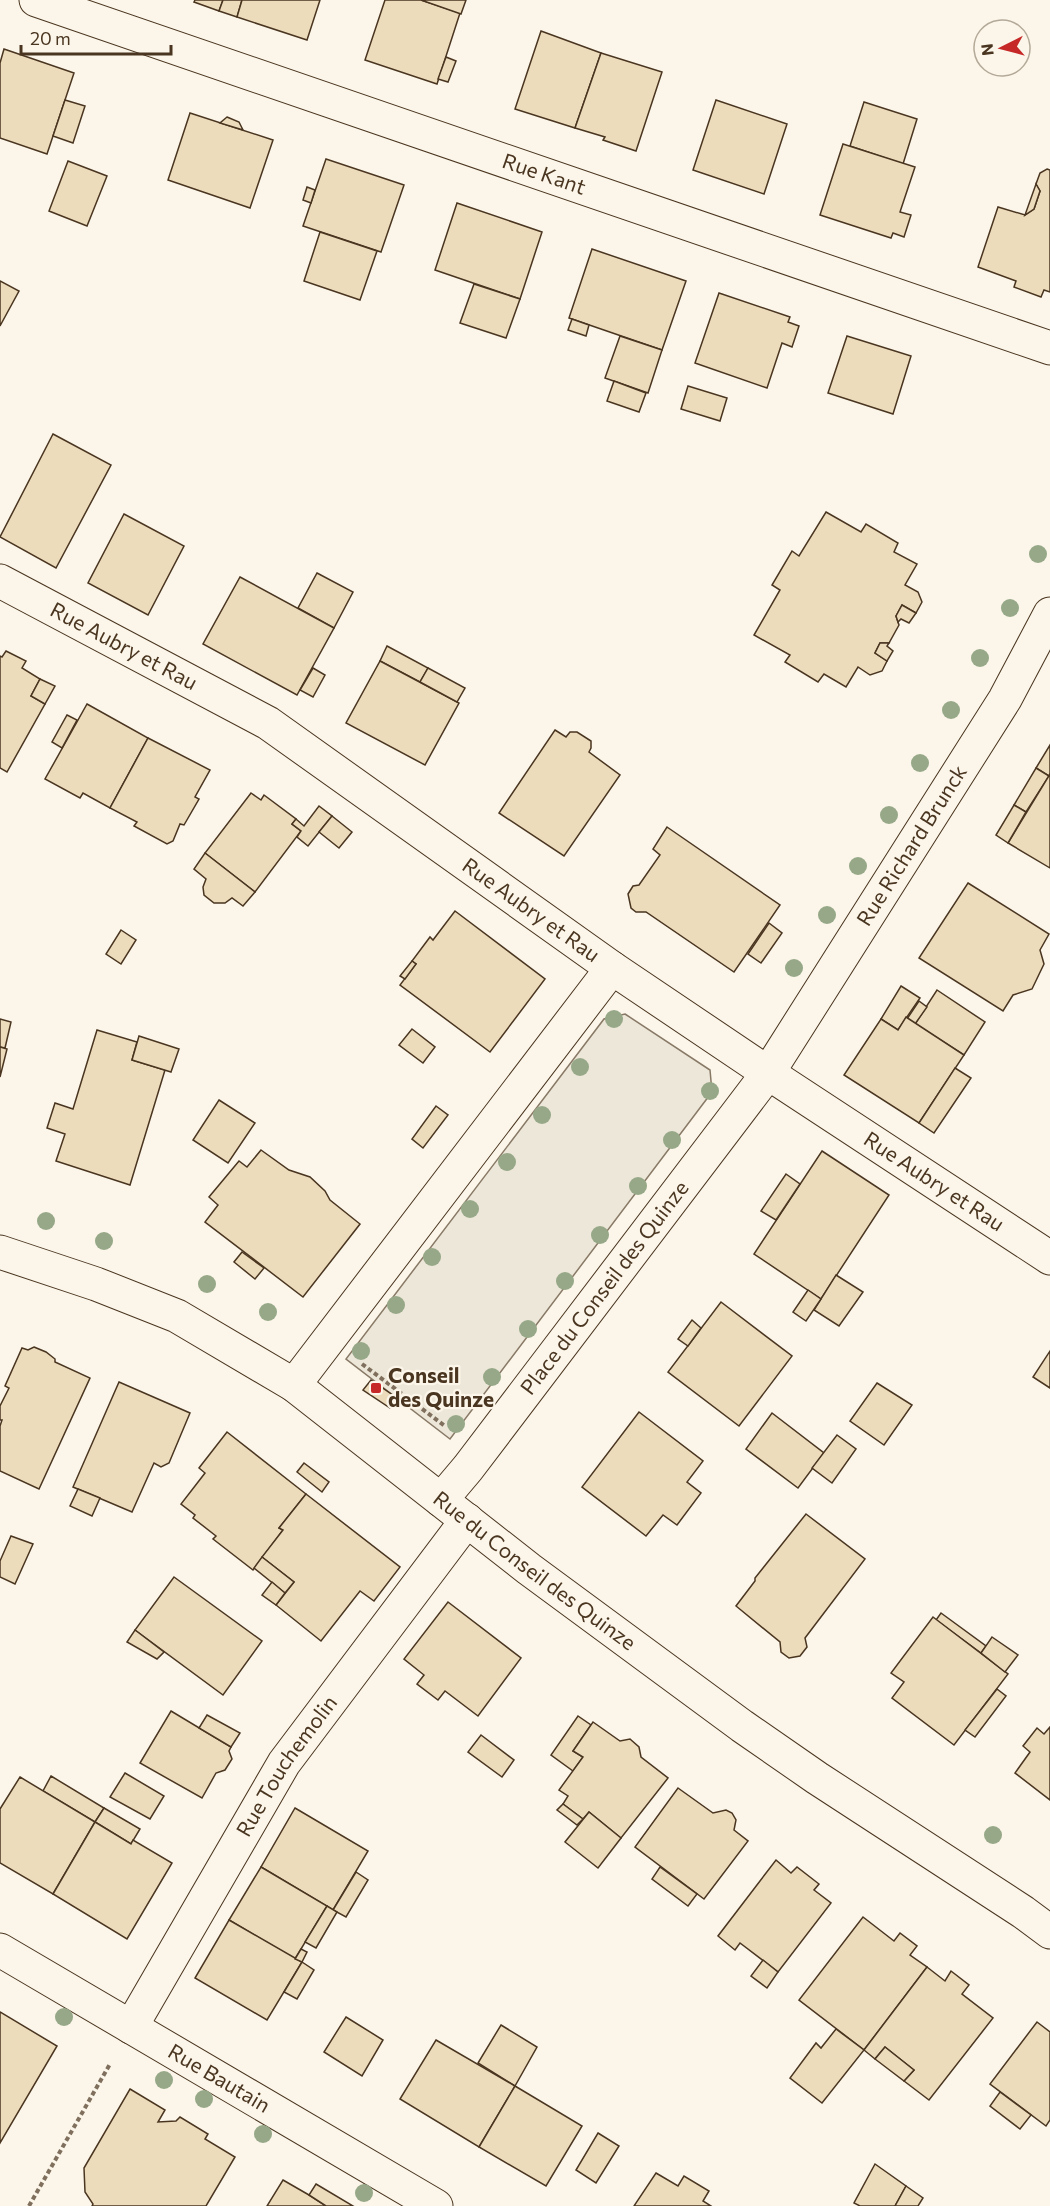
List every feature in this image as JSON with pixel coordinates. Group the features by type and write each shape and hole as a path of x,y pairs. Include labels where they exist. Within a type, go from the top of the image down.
{"street":[{"name":"Rue Kant","path":"36,0 1050,348"},
{"name":"Rue Aubry et Rau","path":"0,580 268,723 612,968 1050,1258"},
{"name":"Rue Richard Brunck","path":"768,1073 1005,699 1050,614"},
{"path":"294,1385 612,968"},
{"name":"Place du Conseil des Quinze","path":"441,1500 468,1468 768,1073"},
{"name":"Rue du Conseil des Quinze","path":"0,1252 96,1284 177,1316 294,1385 529,1569 742,1726 1050,1932"},
{"name":"Rue Touchemolin","path":"131,2027 284,1763 467,1520"},
{"name":"Rue Bautain","path":"0,1950 436,2206"}],"path":[{"path":"359,1362 454,1433"},
{"path":"29,2206 131,2027"}],"shaded area":[{"path":"625,1014 710,1070 712,1092 450,1439 346,1359 604,1019"}],"building":[{"path":"195,0 223,0 219,11 194,2"},
{"path":"223,0 242,0 237,17 219,11"},
{"path":"242,0 320,0 307,40 237,17"},
{"path":"385,0 421,0 460,13 437,84 365,60"},
{"path":"421,0 466,0 461,14"},
{"path":"541,31 601,53 575,128 515,109"},
{"path":"4,49 74,73 47,154 0,138 0,63"},
{"path":"601,53 662,72 636,151 603,140 605,137 575,128"},
{"path":"446,57 456,61 448,82 438,79"},
{"path":"65,100 85,106 73,143 53,136"},
{"path":"716,100 787,124 764,194 693,170"},
{"path":"864,102 917,119 903,164 850,146"},
{"path":"190,113 273,140 250,208 168,180"},
{"path":"227,117 239,122 243,130 220,123"},
{"path":"843,144 915,167 900,212 911,215 904,237 893,233 891,238 820,215"},
{"path":"326,159 404,185 381,252 303,226"},
{"path":"68,161 107,176 87,226 49,211"},
{"path":"1047,169 1050,170 1050,292 1044,290 1041,297 1014,287 1016,281 978,267 998,207 1025,215 1034,209 1040,191 1036,184 1040,173"},
{"path":"1036,184 1040,191 1034,209 1025,215"},
{"path":"307,187 315,190 311,203 303,200"},
{"path":"457,203 542,232 520,299 435,270"},
{"path":"320,232 377,251 360,300 304,281"},
{"path":"592,249 686,281 662,350 569,318"},
{"path":"0,281 19,291 0,326"},
{"path":"474,284 520,299 506,338 460,323"},
{"path":"719,293 790,317 788,322 799,326 792,347 782,343 767,388 695,363"},
{"path":"572,319 589,325 586,336 568,330"},
{"path":"620,336 662,350 648,393 605,378"},
{"path":"847,336 911,356 893,414 828,393"},
{"path":"614,381 646,393 639,412 607,401"},
{"path":"688,386 727,398 720,421 681,409"},
{"path":"53,434 111,465 56,568 0,537"},
{"path":"826,512 861,532 866,524 898,543 894,552 917,564 905,585 918,592 922,602 916,613 902,605 896,616 899,625 889,643 880,643 875,653 887,661 882,671 870,675 858,667 846,687 824,674 818,682 785,662 790,655 754,635 780,590 772,585 792,551 799,556"},
{"path":"124,514 184,546 148,615 88,583"},
{"path":"317,573 353,592 334,628 298,608"},
{"path":"240,577 334,628 297,695 203,644"},
{"path":"902,605 916,613 909,623 901,619 898,622 896,616"},
{"path":"880,643 889,643 887,646 893,651 887,661 875,653"},
{"path":"387,646 428,668 420,682 380,661"},
{"path":"6,651 26,661 22,668 40,679 31,696 45,704 7,772 0,768 0,656 2,657"},
{"path":"380,661 459,703 425,765 346,723"},
{"path":"313,668 325,675 313,697 300,690"},
{"path":"428,668 465,688 457,702 420,682"},
{"path":"40,679 55,686 45,704 31,696"},
{"path":"87,704 148,738 110,808 83,793 80,798 45,779"},
{"path":"67,715 77,720 62,748 52,742"},
{"path":"555,730 566,737 570,732 577,732 591,741 589,752 620,775 564,856 499,813"},
{"path":"148,738 210,770 195,797 199,799 184,825 180,824 173,841 167,844 134,826 137,822 110,808"},
{"path":"1050,745 1050,774 1049,776 1036,768"},
{"path":"1036,768 1049,776 1026,812 1014,805"},
{"path":"1050,774 1050,868 1008,843"},
{"path":"251,793 261,800 264,795 296,819 292,824 301,831 255,892 205,853"},
{"path":"1014,805 1026,812 1008,843 996,835"},
{"path":"319,806 332,816 308,846 297,837 301,831 292,824 296,819 304,826"},
{"path":"332,816 352,832 339,848 319,832"},
{"path":"667,827 780,905 734,972 646,912 636,912 631,908 628,894 633,886 639,885 660,855 653,849"},
{"path":"205,853 255,892 243,906 232,898 225,903 214,903 204,895 203,887 206,879 194,869"},
{"path":"968,883 1049,934 1040,950 1044,964 1032,989 1013,995 1003,1011 919,958"},
{"path":"455,911 545,979 490,1052 400,985 416,964 412,961 430,937 433,940"},
{"path":"769,923 782,933 761,963 748,954"},
{"path":"121,930 136,940 121,964 106,954"},
{"path":"412,961 416,964 405,979 400,976"},
{"path":"901,986 920,998 898,1030 881,1019"},
{"path":"937,990 985,1022 964,1055 915,1024"},
{"path":"919,1001 927,1007 915,1024 907,1019"},
{"path":"906,1017 964,1055 919,1123 844,1075 881,1019 898,1030"},
{"path":"0,1019 11,1022 5,1048 0,1047"},
{"path":"412,1029 435,1047 423,1063 399,1045"},
{"path":"97,1030 137,1042 132,1060 165,1070 130,1185 56,1161 65,1134 47,1128 55,1103 73,1109"},
{"path":"139,1036 179,1049 171,1072 132,1060"},
{"path":"0,1047 7,1049 0,1077"},
{"path":"955,1068 971,1078 934,1133 919,1123"},
{"path":"219,1100 255,1123 228,1163 193,1140"},
{"path":"436,1106 448,1115 423,1148 412,1139"},
{"path":"261,1150 289,1170 310,1177 325,1191 330,1200 360,1224 303,1297 205,1222 218,1205 209,1197 239,1161 247,1167"},
{"path":"822,1151 889,1195 821,1299 754,1254"},
{"path":"786,1174 800,1184 776,1220 761,1211"},
{"path":"242,1252 264,1268 255,1279 234,1262"},
{"path":"836,1275 863,1292 839,1326 814,1310"},
{"path":"808,1290 821,1299 806,1321 793,1312"},
{"path":"721,1302 792,1356 739,1426 668,1372"},
{"path":"692,1320 701,1328 688,1346 678,1339"},
{"path":"34,1347 46,1352 55,1359 55,1362 90,1378 39,1489 0,1471 2,1420 0,1420 0,1406 9,1388 5,1386 22,1348 28,1350"},
{"path":"1050,1351 1050,1388 1033,1377"},
{"path":"371,1380 397,1398 390,1408 363,1390"},
{"path":"119,1382 190,1413 169,1463 161,1467 154,1463 132,1512 73,1487"},
{"path":"877,1383 912,1405 884,1445 850,1421"},
{"path":"639,1412 703,1461 687,1482 701,1493 677,1525 663,1515 646,1536 582,1487"},
{"path":"772,1413 824,1453 798,1488 746,1449"},
{"path":"227,1432 306,1494 279,1528 283,1530 253,1570 213,1539 216,1536 193,1518 195,1515 181,1504 205,1473 199,1468"},
{"path":"837,1435 856,1449 832,1483 812,1468"},
{"path":"304,1463 329,1482 322,1492 297,1472"},
{"path":"78,1489 100,1498 92,1516 70,1506"},
{"path":"306,1494 400,1567 374,1601 360,1591 321,1641 276,1605 294,1582 262,1557 283,1530 279,1528"},
{"path":"806,1514 865,1559 805,1638 807,1647 800,1656 789,1658 781,1652 780,1642 736,1606 755,1578"},
{"path":"11,1536 33,1544 15,1584 0,1577 0,1561"},
{"path":"262,1557 294,1582 285,1593 254,1568"},
{"path":"174,1577 262,1641 223,1695 135,1630"},
{"path":"272,1582 285,1593 276,1605 262,1595"},
{"path":"448,1602 521,1658 478,1716 445,1691 438,1700 417,1684 424,1675 404,1659"},
{"path":"941,1613 986,1646 981,1653 936,1620"},
{"path":"933,1617 1008,1674 954,1745 892,1698 904,1682 891,1673"},
{"path":"135,1630 164,1652 157,1659 127,1642"},
{"path":"992,1637 1018,1655 1005,1672 981,1653"},
{"path":"997,1689 1006,1696 975,1737 965,1730"},
{"path":"171,1711 231,1747 229,1751 232,1759 225,1770 216,1773 202,1798 140,1763"},
{"path":"207,1715 240,1733 231,1747 199,1728"},
{"path":"578,1716 591,1725 573,1751 583,1757 573,1771 551,1755"},
{"path":"593,1722 620,1741 630,1739 639,1747 641,1757 668,1778 621,1838 589,1812 583,1819 563,1804 568,1796 559,1790 583,1757 573,1751"},
{"path":"1050,1727 1050,1800 1015,1773 1030,1752 1023,1746 1037,1728 1044,1734"},
{"path":"481,1735 514,1760 502,1777 468,1752"},
{"path":"125,1773 164,1796 150,1819 110,1797"},
{"path":"51,1776 104,1808 95,1822 43,1791"},
{"path":"20,1777 95,1822 53,1894 0,1863 0,1809"},
{"path":"678,1788 713,1813 726,1810 732,1813 736,1820 734,1830 748,1841 704,1899 635,1847"},
{"path":"563,1804 583,1819 577,1825 557,1810"},
{"path":"104,1808 140,1829 131,1844 95,1822"},
{"path":"295,1808 368,1851 333,1910 261,1867"},
{"path":"589,1812 621,1838 598,1868 565,1842"},
{"path":"95,1822 131,1844 133,1840 172,1863 127,1939 53,1894"},
{"path":"776,1860 791,1873 797,1867 819,1884 814,1890 831,1903 778,1972 740,1943 735,1950 718,1936"},
{"path":"261,1867 327,1906 295,1959 229,1920"},
{"path":"660,1867 697,1894 688,1906 652,1879"},
{"path":"356,1872 368,1880 346,1917 333,1910"},
{"path":"327,1906 337,1912 316,1948 305,1942"},
{"path":"863,1917 894,1941 900,1933 917,1946 910,1955 927,1967 864,2050 799,2000"},
{"path":"229,1920 302,1962 267,2020 195,1978"},
{"path":"301,1949 307,1952 302,1962 295,1959"},
{"path":"763,1960 778,1972 767,1988 751,1976"},
{"path":"302,1962 314,1970 297,1999 284,1992"},
{"path":"927,1967 945,1981 951,1971 969,1985 962,1994 993,2018 929,2100 904,2081 914,2070 885,2047 875,2059 864,2050"},
{"path":"0,2012 57,2046 0,2143"},
{"path":"346,2017 383,2040 362,2076 324,2052"},
{"path":"1037,2022 1050,2032 1050,2120 1046,2126 990,2084"},
{"path":"501,2025 537,2047 515,2086 478,2063"},
{"path":"836,2029 864,2050 822,2103 790,2078 816,2043 821,2048"},
{"path":"436,2040 515,2086 479,2147 400,2099"},
{"path":"885,2047 914,2070 904,2081 875,2059"},
{"path":"515,2086 582,2126 546,2186 479,2147"},
{"path":"130,2089 165,2110 158,2122 176,2121 180,2117 208,2134 205,2139 235,2157 206,2206 92,2206 85,2192 84,2168"},
{"path":"1000,2092 1031,2115 1020,2129 990,2106"},
{"path":"598,2133 619,2146 596,2183 576,2170"},
{"path":"875,2164 906,2186 895,2206 860,2206 854,2203"},
{"path":"656,2173 678,2186 684,2176 709,2191 703,2201 711,2206 634,2206"},
{"path":"283,2180 309,2195 326,2206 267,2206"},
{"path":"316,2184 353,2206 326,2206 309,2195"},
{"path":"906,2186 923,2198 918,2206 895,2206"}],"place":[{"name":"Conseil des Quinze","path":"376,1388"}]}
